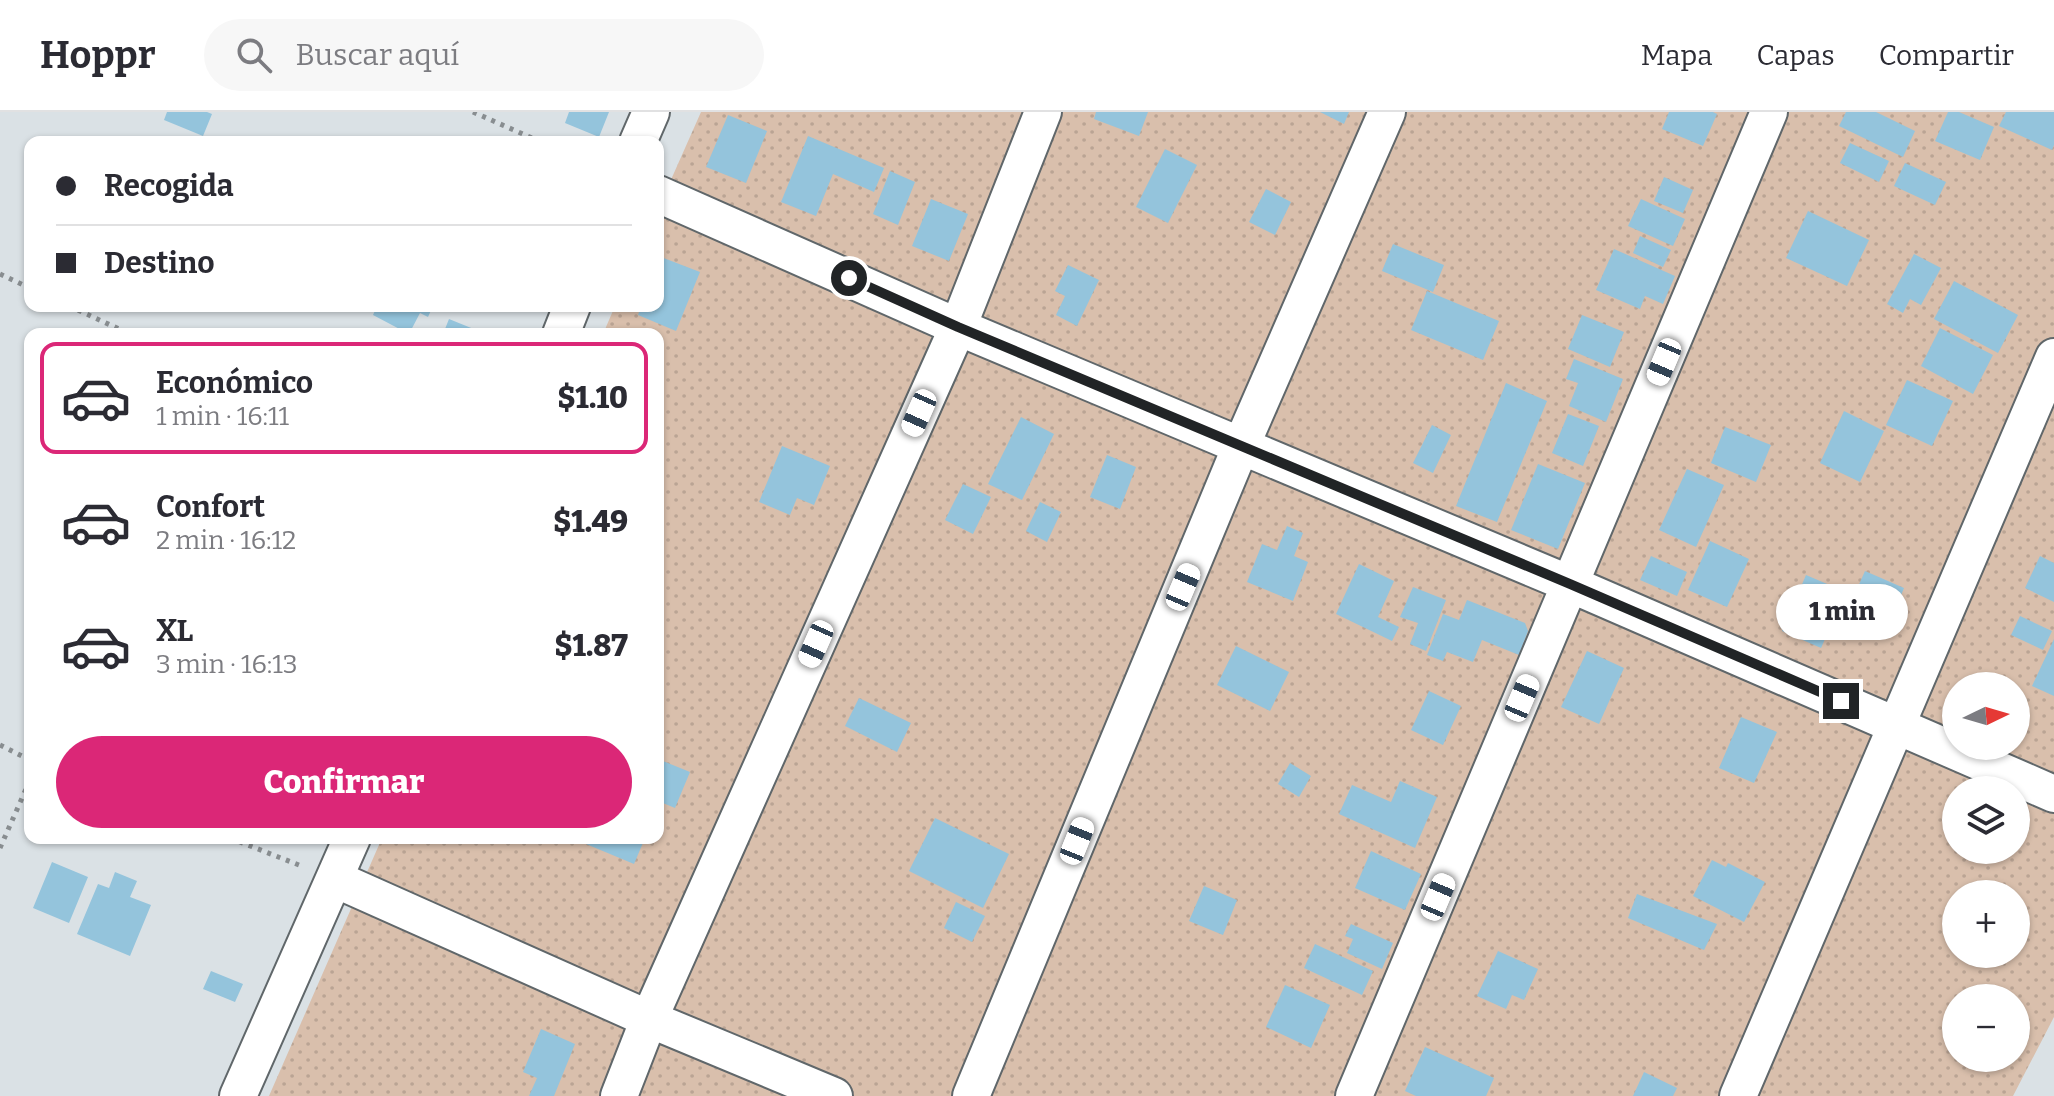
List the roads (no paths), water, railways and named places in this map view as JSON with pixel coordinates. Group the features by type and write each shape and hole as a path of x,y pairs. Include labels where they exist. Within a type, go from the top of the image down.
{"street":[{"path":"641,136 651,112"},
{"path":"619,1096 649,1019 958,327 1043,112"},
{"path":"971,1096 1241,446 1387,112"},
{"path":"1354,1096 1769,112"},
{"path":"664,197 958,327 1570,584 2054,794"},
{"path":"1738,1096 2054,357"},
{"path":"238,1096 350,844"},
{"path":"335,879 649,1019 834,1096"}]}
